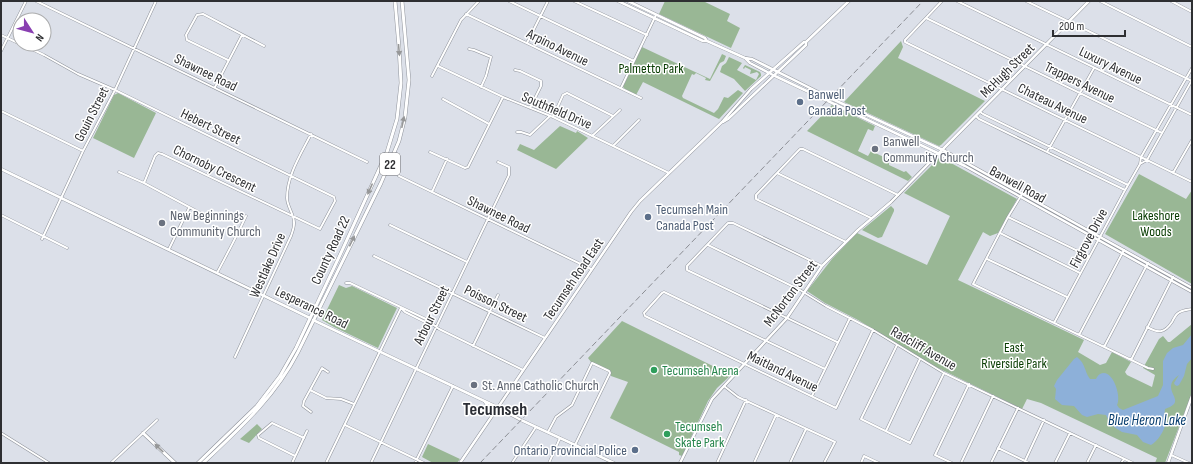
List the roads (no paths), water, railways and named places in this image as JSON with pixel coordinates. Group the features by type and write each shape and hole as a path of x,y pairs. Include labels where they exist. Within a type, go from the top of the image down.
{"main road":[{"name":"County Road 22","path":"198,463 245,418 268,392 288,362 377,174 392,137 397,119 401,83 395,1"},
{"name":"County Road 22","path":"203,463 251,418 273,393 294,361 381,183 399,141 407,105 409,80 402,1"},
{"name":"Banwell Road","path":"618,1 703,41 707,41 752,60 942,150 1148,263 1192,292"},
{"name":"Banwell Road","path":"628,1 705,38 707,41"},
{"name":"Tecumseh Road East","path":"460,463 591,269 640,201 722,122 749,91 804,42 806,42 850,1"},
{"name":"McHugh Street","path":"939,153 1089,1"},
{"name":"Tecumseh Road East","path":"722,122 728,119 775,76 806,45 806,42"},
{"name":"Banwell Road","path":"745,58 750,63 775,76 939,153 1098,239 1146,267 1192,288"},
{"name":"McNorton Street","path":"680,463 712,399 787,318 822,266 871,218 898,195 939,153"},
{"name":"Lesperance Road","path":"1,169 536,427 614,463"},
{"path":"1168,463 1192,396"},
{"path":"483,401 490,409 491,414 489,420"},
{"path":"143,433 175,463"}],"street":[{"path":"1,51 26,1"},
{"name":"Shawnee Road","path":"36,1 368,162"},
{"name":"Gouin Street","path":"42,239 83,151 115,90 156,1"},
{"path":"432,76 451,38 466,14 479,1"},
{"path":"509,1 634,61"},
{"path":"527,43 548,1"},
{"path":"574,1 647,35"},
{"path":"926,18 942,1"},
{"name":"Luxury Avenue","path":"957,1 1192,115"},
{"path":"1026,1 1192,81"},
{"path":"1100,1 1192,46"},
{"path":"1170,1 1192,12"},
{"path":"228,60 187,40 186,35 197,15 204,14 264,46"},
{"name":"Arpino Avenue","path":"466,14 641,98"},
{"path":"621,88 656,15"},
{"name":"Chateau Avenue","path":"926,18 905,40 905,42 1192,182"},
{"name":"Trappers Avenue","path":"926,18 1162,133"},
{"name":"Hebert Street","path":"1,35 12,40"},
{"path":"215,87 242,35"},
{"path":"469,49 491,58 481,87"},
{"name":"Hebert Street","path":"37,52 78,74 115,90 334,197 335,201 323,226 320,229 293,217"},
{"name":"Southfield Drive","path":"438,66 503,97 551,117 669,173"},
{"path":"1047,152 1094,68"},
{"name":"Firgrove Drive","path":"1054,323 1098,239 1140,164 1141,157 1192,68"},
{"path":"515,70 541,81 541,86 530,108"},
{"name":"Firgrove Drive","path":"1140,164 1146,160 1192,81"},
{"path":"517,132 530,135 551,117 563,95 567,93 613,116"},
{"path":"430,152 465,168 468,167 503,97"},
{"path":"443,99 490,124"},
{"path":"592,136 620,110"},
{"path":"1,111 83,151"},
{"path":"555,112 586,128"},
{"path":"980,112 1128,185"},
{"path":"976,116 1126,190"},
{"path":"613,146 639,120"},
{"path":"1012,135 1015,130"},
{"name":"Westlake Drive","path":"235,357 291,236 294,224 287,200 291,176 311,134"},
{"path":"1173,173 1192,140"},
{"path":"846,242 756,199 756,194 800,149 804,149 898,195"},
{"name":"Chornoby Crescent","path":"144,183 155,156 158,153 293,217"},
{"path":"432,192 447,160"},
{"name":"Arbour Street","path":"371,463 509,175 509,168 498,162"},
{"path":"1086,170 1089,166"},
{"path":"119,172 144,183 206,216"},
{"path":"777,173 871,218"},
{"name":"Shawnee Road","path":"399,176 591,269"},
{"path":"1022,194 1008,217 974,284 1130,360 1153,369"},
{"path":"169,249 189,208"},
{"path":"1,215 44,235 67,248"},
{"path":"217,273 246,216"},
{"path":"1008,217 1089,256"},
{"path":"822,266 733,223 728,224 687,266 687,270 837,342"},
{"path":"390,225 468,262"},
{"path":"1000,233 1080,273"},
{"name":"Radcliff Avenue","path":"708,245 804,293 873,330 920,360 944,373 1133,463"},
{"path":"1079,335 1124,250"},
{"name":"Poisson Street","path":"374,256 545,338"},
{"path":"987,259 1068,297"},
{"path":"1104,347 1148,263"},
{"path":"1130,360 1172,279"},
{"path":"346,283 350,283 426,319 436,327 522,370"},
{"name":"Maitland Avenue","path":"766,341 664,292 644,313 645,316 836,408 873,330"},
{"path":"473,346 498,295"},
{"path":"326,463 401,308"},
{"path":"1147,327 1160,332 1170,324 1177,314 1183,310 1192,309"},
{"path":"812,396 850,318"},
{"path":"766,341 825,369"},
{"path":"897,345 861,419 910,443 944,373"},
{"path":"886,431 920,360"},
{"path":"548,432 556,418 570,408 592,363 609,371 610,373 576,445"},
{"path":"311,412 305,408 303,404 322,368 328,372"},
{"path":"952,463 935,455 968,384"},
{"path":"415,463 453,386"},
{"path":"724,386 738,397 835,442 824,463"},
{"path":"310,390 326,398 341,399 354,404"},
{"path":"961,463 993,396"},
{"path":"717,463 746,400"},
{"path":"991,463 1018,408"},
{"path":"754,463 776,415"},
{"path":"111,463 157,420"},
{"path":"1025,461 1044,420"},
{"path":"295,456 262,439 258,435 272,423 304,438"},
{"path":"345,425 424,463"},
{"path":"512,463 536,427"},
{"path":"790,463 806,429"},
{"path":"292,463 307,431"},
{"path":"1,433 49,463"},
{"path":"1055,463 1070,433"},
{"path":"549,463 560,438"},
{"path":"1087,463 1096,445"},
{"path":"998,448 1029,463"},
{"path":"1171,455 1189,463"},
{"path":"861,463 864,456 879,463"},
{"path":"1121,463 1124,459"}],"water":[{"name":"Blue Heron Lake","path":"1192,334 1192,358 1187,364 1184,376 1179,385 1177,386 1174,383 1179,375 1171,384 1175,401 1173,405 1165,409 1165,426 1158,438 1151,445 1143,442 1137,435 1122,432 1111,425 1106,415 1098,414 1087,417 1082,415 1074,406 1062,405 1055,399 1056,389 1054,386 1057,380 1077,357 1082,362 1090,379 1096,379 1099,374 1104,373 1112,378 1117,389 1117,405 1123,410 1158,396 1163,385 1163,361 1167,353 1173,348 1183,345"}],"railway":[{"path":"480,463 923,1"}],"place":[{"name":"Banwell Canada Post","path":"800,102"},
{"name":"Banwell Community Church","path":"875,149"},
{"name":"Tecumseh Main Canada Post","path":"648,217"},
{"name":"New Beginnings Community Church","path":"162,223"},
{"name":"Tecumseh Arena","path":"654,370"},
{"name":"St. Anne Catholic Church","path":"474,385"},
{"name":"Tecumseh Skate Park","path":"667,434"},
{"name":"Ontario Provincial Police","path":"635,450"}],"district":[{"name":"Tecumseh","path":"495,409"}],"park label":[{"name":"Palmetto Park","path":"651,68"},
{"name":"Lakeshore Woods","path":"1156,224"},
{"name":"East Riverside Park","path":"1014,356"}]}
